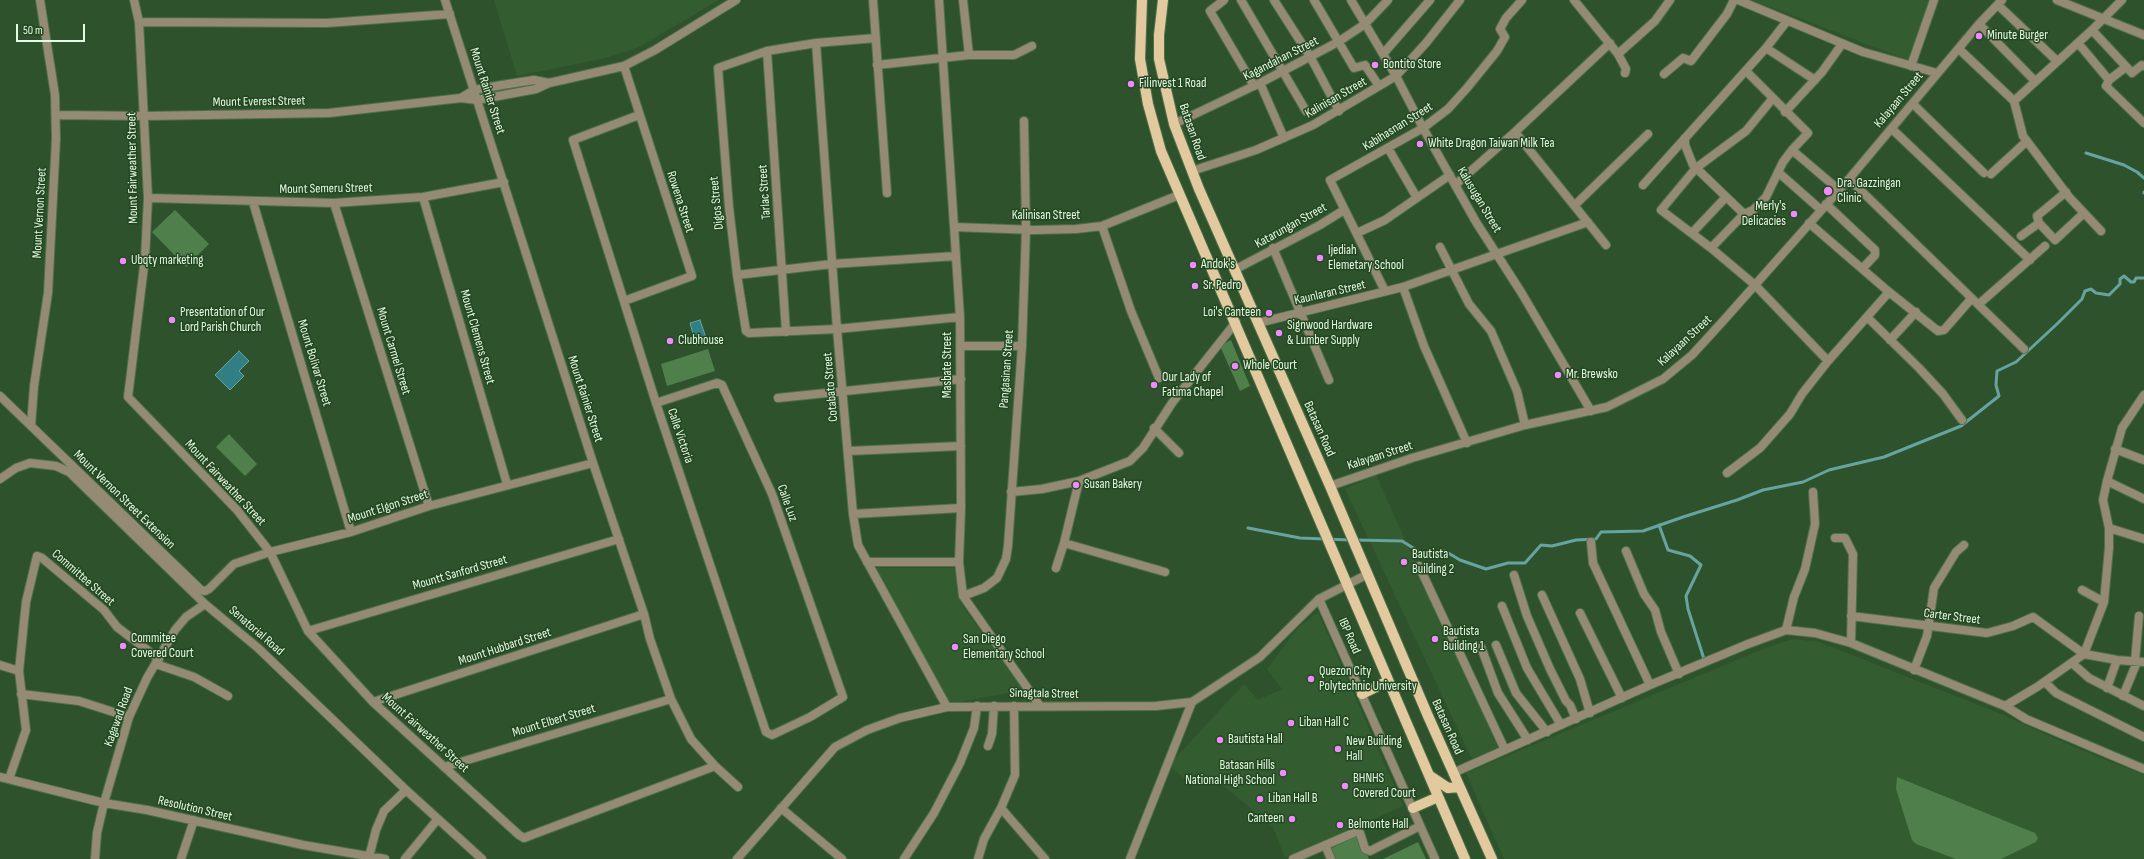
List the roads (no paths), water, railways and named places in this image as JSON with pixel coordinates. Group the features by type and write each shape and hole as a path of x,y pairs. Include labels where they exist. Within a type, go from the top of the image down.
{"main road":[{"path":"1142,0 1140,59 1146,98 1161,151 1349,584 1388,682 1465,859"},
{"name":"Batasan Road","path":"1163,0 1159,35 1160,59 1174,124 1192,171 1234,270 1330,486 1366,575 1492,859"},
{"path":"1362,694 1388,682"},
{"path":"1429,775 1448,788 1459,787"},
{"path":"1412,808 1438,797"}],"street":[{"name":"Mount Vernon Street","path":"31,426 34,386 48,293 54,199 56,115 55,94 40,0"},
{"name":"Mount Fairweather Street","path":"134,0 139,22 148,198 145,258 128,397 237,510 270,552 308,630 373,702 524,838 715,766"},
{"name":"Mount Rainier Street","path":"446,0 593,463 671,699 691,739 715,766 738,786"},
{"path":"461,98 477,100 536,89 549,83 624,66 655,50 736,0"},
{"path":"873,0 887,193"},
{"name":"Masbate Street","path":"939,0 960,317 961,508 959,562 963,596 1040,706"},
{"path":"963,0 969,55"},
{"path":"1224,0 1210,11 1257,85 1284,138"},
{"path":"1241,0 1306,112"},
{"path":"1274,0 1311,58 1339,111"},
{"path":"1314,0 1354,68 1365,65 1378,86"},
{"name":"Kalusugan Street","path":"1351,0 1396,76 1423,128 1476,222 1498,254 1591,411"},
{"name":"Kagandahan Street","path":"1174,124 1311,58 1365,24 1388,0"},
{"name":"Kalinisan Street","path":"1192,171 1256,150 1313,126 1396,76 1426,43 1460,0"},
{"name":"Kabihasnan Street","path":"1344,210 1330,180 1423,128 1448,109 1468,88 1497,51 1506,37 1500,29 1506,18 1522,0"},
{"path":"1574,0 1618,54 1624,64 1625,73"},
{"path":"1618,54 1655,21 1670,0"},
{"path":"1664,74 1682,58 1691,61 1727,14 1734,0"},
{"path":"1738,0 1842,44 1937,73"},
{"path":"1911,66 1934,0"},
{"path":"2057,0 2103,20 2144,35"},
{"path":"2014,101 2103,20 2122,0"},
{"path":"1383,54 1428,1"},
{"path":"2000,2 2057,61"},
{"name":"Kalayaan Street","path":"1330,486 1412,458 1525,425 1607,407 1663,379 1692,355 1755,285 1849,179 1913,104 1937,73 2000,2"},
{"path":"139,22 327,23 450,14"},
{"path":"1643,185 1746,71 1787,21"},
{"path":"1980,24 2035,81"},
{"path":"2092,30 2132,73 2142,65 2144,66"},
{"path":"767,51 816,43 876,38"},
{"name":"Cotabato Street","path":"816,43 837,329 849,451 853,514 858,545 947,707"},
{"path":"1456,185 1610,43"},
{"path":"2078,43 2110,80"},
{"path":"1785,112 1815,80 1842,44"},
{"path":"877,65 969,55 1014,56 1032,46"},
{"path":"1766,48 1815,80"},
{"path":"1959,49 2014,101 2023,136 2066,192 2101,231"},
{"name":"Digos Street","path":"767,51 718,68 729,208 737,275 746,331 749,333 786,332"},
{"name":"Tarlac Street","path":"767,51 786,332"},
{"name":"Rowena Street","path":"624,66 692,276 624,301"},
{"path":"2126,67 2106,83 2107,88 2144,123"},
{"path":"1711,248 1744,214 1753,210 1766,197 1778,172 1792,150 1808,133 1785,112 1746,71"},
{"path":"461,98 474,90 534,80 549,83"},
{"name":"Mount Everest Street","path":"56,115 145,116 329,113 461,98"},
{"path":"1772,98 1746,131 1696,168 1661,210 1711,248 1755,285 1828,361"},
{"path":"1913,104 1987,173 2027,141"},
{"name":"Calle Victoria","path":"639,115 573,140 656,403 766,732 772,735"},
{"name":"Pangasinan Street","path":"963,596 984,588 997,578 1006,559 1008,546 1022,346 1026,229 1024,120"},
{"path":"1892,129 2030,260"},
{"path":"1515,132 1606,245"},
{"path":"1575,205 1648,134"},
{"path":"1685,138 1689,157 1696,168 1744,214"},
{"path":"1388,148 1417,198"},
{"path":"1792,150 1839,190"},
{"path":"1778,172 1824,207 1875,250 1875,255 1863,268"},
{"path":"1357,233 1385,220 1450,175"},
{"path":"1849,179 2024,349"},
{"name":"Mount Semeru Street","path":"148,198 334,203 423,197 504,182"},
{"path":"2066,192 2037,216 2039,223 2055,240 2084,213"},
{"name":"Kalinisan Street","path":"954,227 1067,230 1102,226 1179,195"},
{"name":"Mount Clemens Street","path":"423,197 507,484"},
{"path":"1692,233 1726,197"},
{"name":"Mount Bolivar Street","path":"253,202 351,532"},
{"name":"Mount Carmel Street","path":"334,203 429,506"},
{"name":"Katarungan Street","path":"1234,270 1273,248 1320,225 1344,210 1357,233 1385,291"},
{"name":"Kaunlaran Street","path":"1258,323 1403,287 1588,222"},
{"path":"1810,223 1889,292 1938,331 1942,332 1971,299"},
{"path":"2021,236 2039,223"},
{"path":"1102,226 1131,311 1159,378"},
{"path":"1979,304 2045,246"},
{"path":"1440,247 1469,304 1491,331 1517,391 1525,425"},
{"path":"1273,248 1329,380"},
{"path":"737,275 832,264 956,256"},
{"path":"1403,287 1424,346 1466,443"},
{"path":"1727,473 1760,448 1790,414 1802,394 1828,361 1889,292"},
{"path":"1890,340 1916,312"},
{"path":"786,332 837,329 960,317"},
{"path":"1867,317 1943,394 1962,420"},
{"path":"1011,492 1042,489 1079,481 1130,461 1143,448 1154,428 1172,402 1236,322"},
{"path":"960,346 1022,346"},
{"path":"778,398 843,390 961,379"},
{"name":"Calle Luz","path":"656,403 717,383 722,385 772,494 843,699 772,735"},
{"path":"2005,706 2045,682 2084,654 2104,602 2108,574 2109,528 2103,500 2107,481 2122,428 2144,395"},
{"name":"Mount Vernon Street Extension","path":"0,396 201,590"},
{"path":"1154,428 1179,453"},
{"path":"849,451 961,446"},
{"path":"2115,449 2144,460"},
{"name":"Senatorial Road","path":"0,479 16,468 30,463 56,466 69,472 205,604 258,648 437,820 482,859"},
{"name":"Mount Elgon Street","path":"201,590 209,589 234,564 270,552 351,532 429,506 507,484 593,463"},
{"path":"1056,568 1064,543 1079,481"},
{"path":"2107,481 2144,499"},
{"path":"1786,630 1794,597 1805,569 1815,524 1812,492"},
{"path":"853,514 961,508"},
{"path":"2109,528 2144,539"},
{"path":"1835,538 1845,538 1853,554 1851,643"},
{"name":"Mountt Sanford Street","path":"308,630 619,539"},
{"path":"1591,542 1593,563 1650,685"},
{"path":"1064,543 1165,572"},
{"path":"1914,670 1927,636 1934,588 1956,552 1964,545"},
{"path":"1626,551 1644,594 1655,610 1661,632 1679,674"},
{"name":"Committee Street","path":"10,779 26,730 19,671 26,602 38,556 104,610 118,627 157,661"},
{"path":"867,562 959,562"},
{"path":"1419,566 1505,750"},
{"name":"Sinagtala Street","path":"737,859 835,747 867,730 900,718 947,707 1156,706 1192,702 1260,657 1319,599 1366,575"},
{"path":"1514,575 1527,616 1550,669 1576,719"},
{"path":"2082,590 2104,602"},
{"path":"1542,595 1580,679 1590,712"},
{"name":"IBP Road","path":"1319,599 1435,859"},
{"name":"Kagawad Road","path":"95,859 97,833 104,803 129,717 147,678 186,616 205,604"},
{"path":"1502,606 1527,668 1561,725"},
{"path":"1580,613 1622,698"},
{"name":"Mount Hubbard Street","path":"373,702 644,614"},
{"name":"Carter Street","path":"1852,616 1886,622 1928,625 1987,633 2012,626 2033,617 2084,654"},
{"path":"2123,696 2139,662 2139,616"},
{"path":"1453,773 1650,685 1748,644 1786,630 1815,633 1851,643 2005,706 2026,719 2144,768"},
{"path":"1496,645 1516,693 1547,732"},
{"path":"1481,647 1498,693 1528,740"},
{"path":"2084,654 2139,662"},
{"path":"2107,688 2117,660"},
{"path":"157,661 194,677 228,696"},
{"path":"2072,663 2089,678 2144,706"},
{"path":"0,665 19,671"},
{"path":"2045,682 2056,693 2144,737"},
{"path":"21,694 79,700 129,717"},
{"name":"Mount Elbert Street","path":"444,767 671,699"},
{"path":"1130,859 1192,702"},
{"path":"904,859 934,813 960,763 974,728 977,706"},
{"path":"988,746 992,729 994,706"},
{"path":"978,859 984,839 1001,808 1015,775 1014,706"},
{"name":"Resolution Street","path":"0,777 104,803 194,820 303,845 369,858 385,859"},
{"path":"369,858 376,830 384,812 406,790"},
{"path":"781,808 842,859"},
{"path":"1001,808 1042,858"},
{"path":"181,859 194,820"},
{"path":"405,859 437,820"},
{"path":"1293,859 1358,831 1365,849 1370,852 1420,826"},
{"path":"1325,845 1331,859"}],"water":[{"path":"700,320 707,341 696,345 690,323"},
{"path":"239,351 249,361 239,371 244,376 230,390 215,375"}],"waterway":[{"path":"2086,153 2124,165 2137,172 2144,178"},
{"path":"1356,540 1402,541 1423,554 1445,551 1460,560 1486,569 1508,563 1525,563 1541,545 1552,546 1576,540 1596,539 1601,532 1643,531 1763,490 1803,482 1829,470 1884,457 1961,426 1999,396 1996,385 1997,371 2016,362 2082,299 2085,291 2091,289 2096,293 2109,295 2120,284 2120,279 2124,276 2131,282 2134,282 2136,278 2144,278"},
{"path":"1659,525 1668,550 1690,556 1701,565 1686,596 1688,609 1704,659"},
{"path":"1248,528 1300,538 1350,540"}],"place":[{"name":"Minute Burger","path":"1979,36"},
{"name":"Bontito Store","path":"1375,65"},
{"name":"Filinvest 1 Road","path":"1131,84"},
{"name":"White Dragon Taiwan Milk Tea","path":"1420,144"},
{"name":"Dra. Gazzingan Clinic","path":"1828,191"},
{"name":"Merly's Delicacies","path":"1794,214"},
{"name":"Ijediah Elemetary School","path":"1320,258"},
{"name":"Ubqty marketing","path":"123,261"},
{"name":"Andok's","path":"1193,265"},
{"name":"Sr. Pedro","path":"1195,286"},
{"name":"Loi's Canteen","path":"1269,313"},
{"name":"Presentation of Our Lord Parish Church","path":"172,320"},
{"name":"Signwood Hardware & Lumber Supply","path":"1279,333"},
{"name":"Clubhouse","path":"670,341"},
{"name":"Whole Court","path":"1235,366"},
{"name":"Mr. Brewsko","path":"1558,375"},
{"name":"Our Lady of Fatima Chapel","path":"1154,385"},
{"name":"Susan Bakery","path":"1076,485"},
{"name":"Bautista Building 2","path":"1404,562"},
{"name":"Bautista Building 1","path":"1435,639"},
{"name":"Commitee Covered Court","path":"123,646"},
{"name":"San Diego Elementary School","path":"955,647"},
{"name":"Quezon City Polytechnic University","path":"1311,679"},
{"name":"Liban Hall C","path":"1291,723"},
{"name":"Bautista Hall","path":"1220,740"},
{"name":"New Building Hall","path":"1338,749"},
{"name":"Batasan Hills National High School","path":"1283,773"},
{"name":"BHNHS Covered Court","path":"1345,786"},
{"name":"Liban Hall B","path":"1260,799"},
{"name":"Canteen","path":"1292,819"},
{"name":"Belmonte Hall","path":"1340,825"}]}
